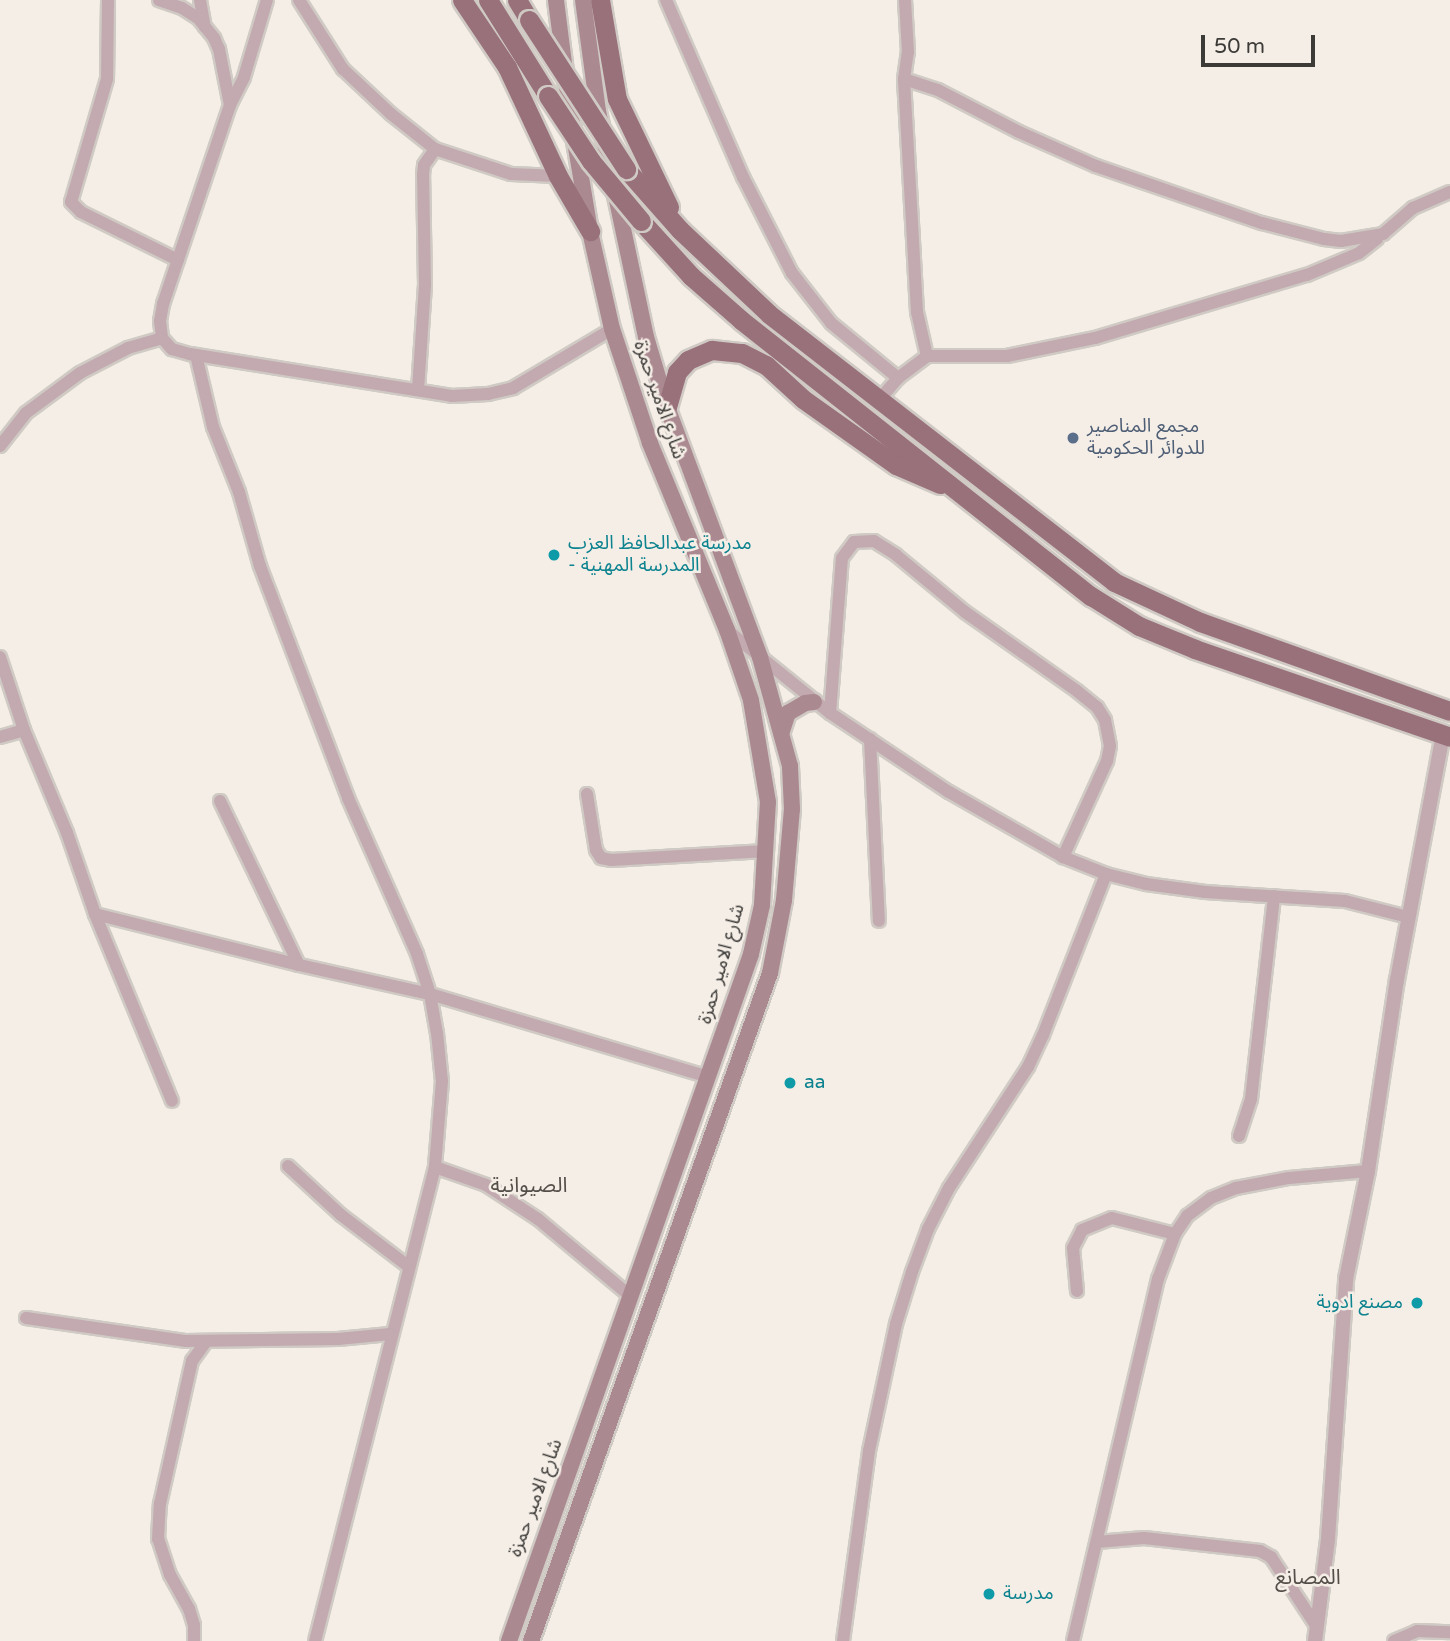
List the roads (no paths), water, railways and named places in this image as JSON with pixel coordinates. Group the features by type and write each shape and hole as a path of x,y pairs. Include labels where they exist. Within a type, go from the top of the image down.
{"main road":[{"path":"462,0 507,67 558,176 590,231"},
{"path":"488,0 591,161 691,276 741,320 1091,596 1139,626 1233,664 1446,736"},
{"path":"517,0 626,169 680,230 769,314 1114,582 1199,622 1450,711"},
{"name":"شارع الامير حمزة","path":"509,1641 751,954 761,905 768,802 751,700 727,629 650,443 612,329 590,231 570,111 556,0"},
{"name":"شارع الامير حمزة","path":"531,1641 770,973 783,900 792,809 790,766 760,657 667,407 626,254 598,111 583,0"},
{"path":"600,0 617,99 680,230"},
{"path":"667,407 677,372 688,360 712,349 742,352 766,365 803,399 896,465 955,490"},
{"path":"698,562 723,554"},
{"path":"782,731 788,713 805,703 814,702"}],"street":[{"path":"108,0 107,79 71,202 81,212 178,260"},
{"path":"159,0 183,8 205,27 219,49 230,105"},
{"path":"200,0 205,27"},
{"path":"267,0 244,77 230,105 163,304 160,321 162,338 172,349 452,396 488,394 513,388 612,329"},
{"path":"299,0 343,69 391,114 435,149 511,174 558,176"},
{"path":"666,0 743,177 792,273 831,323 898,378"},
{"path":"905,0 908,51 904,79 917,312 927,356"},
{"path":"904,79 938,90 1018,132 1087,163 1235,215 1293,232 1341,242 1383,234"},
{"path":"418,390 425,285 424,176 425,165 435,149"},
{"path":"879,400 898,378 927,356 1007,356 1095,338 1307,275 1359,253 1413,208 1450,192"},
{"path":"0,446 26,413 80,373 128,348 162,338"},
{"path":"196,355 213,426 239,492 261,566 348,797 417,954 430,994 442,1081 435,1167 390,1334 315,1641"},
{"path":"830,713 842,558 854,542 874,541 896,555 965,612 1077,691 1097,707 1105,720 1110,746 1107,761 1063,857"},
{"path":"727,629 830,713 949,792 1063,857 1106,874 1205,892 1345,901 1408,917"},
{"path":"0,657 24,730 66,833 95,914 172,1101"},
{"path":"0,737 24,730"},
{"path":"1316,1634 1328,1539 1346,1279 1368,1171 1408,917 1446,736"},
{"path":"870,738 879,921"},
{"path":"587,794 596,850 601,858 611,860 766,850"},
{"path":"220,801 299,965"},
{"path":"843,1641 865,1476 896,1324 912,1272 928,1229 949,1188 1028,1067 1106,874"},
{"path":"1239,1136 1251,1099 1274,895"},
{"path":"95,914 299,965 430,994 709,1077"},
{"path":"288,1166 341,1215 408,1266"},
{"path":"435,1167 486,1185 538,1219 630,1296"},
{"path":"1073,1641 1097,1542 1104,1497 1158,1279 1175,1234 1187,1216 1211,1198 1236,1188 1289,1178 1368,1171"},
{"path":"1077,1291 1073,1248 1082,1230 1112,1218 1175,1234"},
{"path":"26,1318 206,1342 390,1334"},
{"path":"194,1641 191,1617 170,1575 158,1539 160,1504 192,1361 206,1342"},
{"path":"1097,1542 1144,1538 1260,1551 1278,1567 1316,1634"},
{"path":"1394,1641 1417,1631 1450,1632"}],"place":[{"name":"مجمع المناصير للدوائر الحكومية","path":"1073,438"},
{"name":"مدرسة عبدالحافظ العزب - المدرسة المهنية","path":"554,555"},
{"name":"aa","path":"790,1083"},
{"name":"مصنع ادوية","path":"1417,1303"},
{"name":"مدرسة","path":"989,1594"}],"district":[{"name":"الصيوانية","path":"529,1186"},
{"name":"المصانع","path":"1308,1578"}]}
